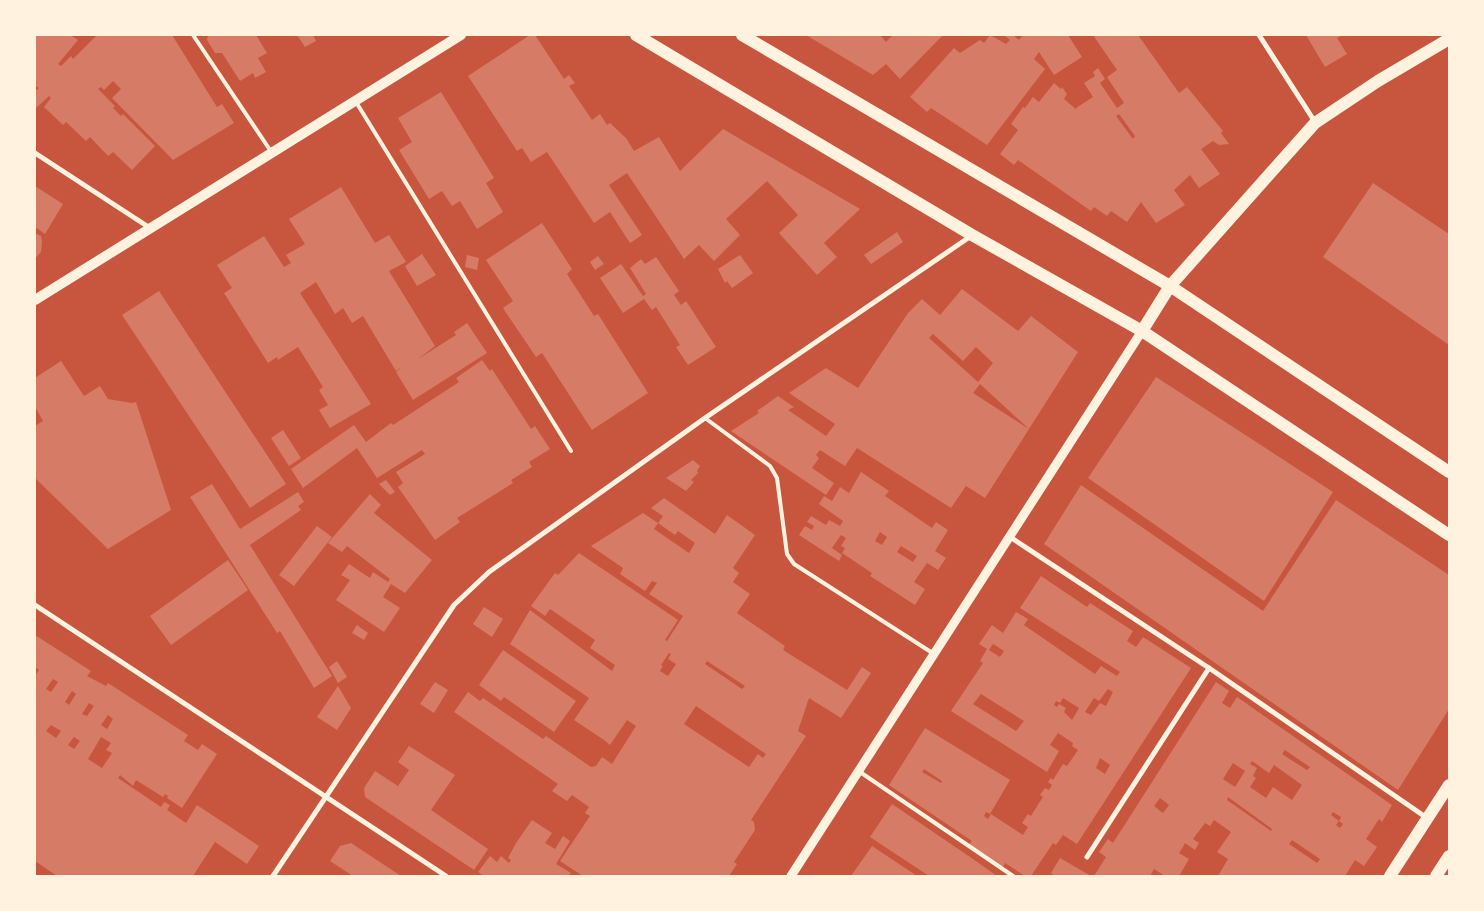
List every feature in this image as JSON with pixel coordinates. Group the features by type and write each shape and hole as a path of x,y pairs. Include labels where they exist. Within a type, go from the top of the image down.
{"main road":[{"path":"35,300 461,35"},
{"path":"636,35 972,235 1142,331 1449,535"},
{"path":"742,35 1170,286 1449,472"},
{"path":"1142,331 1170,286 1315,123 1378,81 1449,39"},
{"path":"1390,876 1449,785"},
{"path":"1436,876 1449,856"}],"street":[{"path":"1259,35 1315,123"},
{"path":"35,153 151,228"},
{"path":"273,876 454,605 489,572 705,418 972,235"},
{"path":"791,876 1142,331"},
{"path":"1010,537 1209,668 1427,818"},
{"path":"35,605 327,795 446,876"},
{"path":"1087,857 1209,668"}],"lane":[{"path":"193,35 272,152"},
{"path":"355,100 571,451"},
{"path":"705,418 770,466 778,478 787,554 794,564 934,654"},
{"path":"858,770 1013,876"}],"building":[{"path":"35,35 70,35 78,40 58,64 61,66 71,56 73,59 97,35 172,35 217,107 222,104 234,123 173,160 112,98 121,89 113,81 104,90 101,87 98,89 115,106 113,108 121,116 123,114 155,146 132,170 113,152 108,156 90,137 86,141 66,122 63,125 44,107 51,98 49,96 35,109 35,91 39,88 35,86"},
{"path":"208,35 256,35 267,53 258,58 266,72 255,78 253,73 240,81 222,53 215,53 207,40"},
{"path":"297,35 313,35 316,41 305,47"},
{"path":"530,35 535,35 564,79 569,75 575,83 569,86 592,120 600,114 607,125 610,123 626,138 634,151 659,137 680,171 723,129 860,209 824,243 837,257 817,275 779,233 798,215 767,181 726,219 740,235 714,261 699,245 684,259 627,173 609,185 642,235 630,243 610,212 594,223 547,152 531,162 522,148 517,151 468,76"},
{"path":"806,35 880,35 886,42 893,35 943,35 900,79 886,64 873,75"},
{"path":"990,35 1006,44 1010,40 1004,35 1013,35 1019,40 1023,35 1068,35 1082,57 1054,75 1039,52 1034,59 1045,69 987,145 931,108 927,112 910,97 954,48 960,53 980,40 984,43"},
{"path":"1093,35 1138,35 1179,93 1187,87 1223,131 1221,133 1229,144 1219,145 1213,141 1201,149 1220,174 1199,188 1190,175 1174,190 1185,205 1156,223 1141,202 1127,222 1111,211 1107,216 1094,207 1091,211 1018,160 1014,165 1000,154 1018,130 1011,124 1023,107 1025,108 1033,97 1039,102 1054,83 1061,89 1062,87 1067,94 1064,99 1077,110 1076,108 1093,97 1084,83 1095,76 1093,72 1098,68 1105,79 1100,83 1117,108 1124,103 1107,77 1117,70","holes":["1119,114 1135,136 1133,139 1116,116"]},
{"path":"1306,35 1342,35 1337,38 1347,54 1325,67"},
{"path":"441,92 494,178 486,183 503,212 477,229 460,201 452,206 442,191 429,199 399,150 412,142 398,118"},
{"path":"1373,183 1449,234 1449,345 1323,257"},
{"path":"35,186 63,204 45,234 35,227"},
{"path":"341,187 375,243 389,235 406,262 389,271 435,346 418,359 456,335 454,332 467,323 487,353 413,400 396,372 403,366 396,371 363,316 352,323 343,308 335,314 316,282 300,293 371,404 330,428 319,410 328,405 319,390 323,387 298,347 278,360 277,357 268,363 224,293 232,288 217,265 264,236 284,267 291,263 286,255 305,244 289,219"},
{"path":"542,223 572,269 567,274 594,316 598,314 648,393 592,430 542,353 536,357 503,308 513,301 486,260"},
{"path":"897,232 903,242 871,264 864,255"},
{"path":"35,233 41,236 42,242 41,252 35,259"},
{"path":"422,254 436,275 417,286 405,266"},
{"path":"467,255 479,258 477,270 465,267"},
{"path":"740,255 753,273 732,288 727,281 725,283 718,269"},
{"path":"598,256 604,264 595,270 590,262"},
{"path":"656,257 679,291 674,295 681,305 686,301 716,347 688,365 676,347 680,345 656,307 652,310 644,299 623,313 600,278 621,264 643,296 646,294 630,268 641,259 645,264"},
{"path":"962,289 1018,331 1031,316 1078,352 1029,429 985,498 966,486 951,508 857,448 845,466 820,450 816,455 819,458 812,468 834,483 826,495 731,431 759,413 757,411 778,396 794,407 788,410 826,436 835,424 789,393 826,368 858,388 908,313 922,299 940,315","holes":["933,334 963,361 976,347 993,363 978,382 929,338","980,384 1029,429 973,393"]},
{"path":"159,291 286,484 250,508 122,315"},
{"path":"482,360 490,371 492,369 531,429 535,426 550,449 529,462 532,467 511,480 513,483 457,518 460,522 435,540 398,487 403,483 396,472 425,454 422,450 377,478 357,448 303,488 291,469 354,425 366,442 391,423 393,425 459,382 456,378"},
{"path":"61,361 84,396 100,386 108,399 136,402 171,510 108,549 35,478 35,426 43,421 35,407 35,378"},
{"path":"1156,377 1333,492 1264,601 1088,478"},
{"path":"283,430 301,458 289,466 271,438"},
{"path":"693,460 700,466 697,471 698,473 691,480 694,482 686,491 666,478"},
{"path":"861,472 889,491 885,496 932,528 936,522 948,530 935,551 946,558 938,570 927,563 914,582 925,589 915,605 870,576 872,573 842,553 845,548 841,546 846,538 841,535 832,548 842,555 839,561 799,535 805,526 812,530 814,526 807,522 811,516 826,525 829,520 840,526 843,521 819,504 824,496 832,501 840,487 849,493","holes":["880,532 887,537 882,545 875,541","901,546 917,556 913,562 897,552"]},
{"path":"386,480 395,492 390,495 379,484"},
{"path":"212,484 240,529 298,492 304,502 298,506 301,510 250,545 332,676 314,688 280,631 277,633 190,497"},
{"path":"1081,485 1263,611 1336,500 1449,575 1449,709 1398,790 1044,544"},
{"path":"370,494 381,505 374,513 432,560 405,593 391,584 383,597 400,608 384,632 336,600 350,580 341,575 349,564 370,578 373,572 388,582 390,579 347,546 342,552 328,543"},
{"path":"664,498 715,534 727,515 755,535 733,568 739,573 733,582 750,594 737,613 785,646 783,650 847,690 862,667 871,673 841,718 809,698 798,731 806,736 751,820 754,822 755,830 734,862 737,864 729,876 583,876 560,861 590,816 585,813 589,807 572,795 567,801 552,791 558,784 454,712 468,692 480,701 483,698 543,739 546,736 591,767 596,766 602,757 612,764 636,726 627,720 610,745 574,720 589,698 510,644 530,610 612,671 615,665 590,648 595,640 550,609 545,616 531,606 555,573 558,575 579,553 678,620 665,640 667,641 683,616 649,594 657,583 652,581 645,591 620,574 623,568 591,546 643,513 658,523 663,516 651,508","holes":["658,523 675,535 678,531 695,543 689,553 654,529","669,653 671,654 668,659 676,664 668,676 660,671 663,666 661,665","707,661 745,686 742,689 705,664","696,706 766,754 763,758 758,754 749,767 684,724"]},
{"path":"317,526 332,537 294,586 279,575"},
{"path":"228,560 248,590 171,645 150,616"},
{"path":"1041,576 1087,607 1090,603 1133,631 1127,641 1136,647 1143,637 1191,668 1077,844 1063,835 1056,845 1053,843 1031,876 1025,876 1005,863 1003,867 969,844 972,841 889,785 925,728 1010,780 990,814 986,812 984,816 988,819 991,814 1023,835 1028,827 1022,823 1028,814 1031,816 1043,797 1040,795 1045,788 1049,790 1052,785 1048,782 1051,778 1053,780 1063,764 1067,766 1078,750 1072,746 1073,743 1058,733 1050,745 1059,751 1047,772 951,711 983,663 980,661 987,649 979,644 992,625 1003,633 1016,612 1028,619 1024,625 1095,674 1101,666 1117,676 1120,672 1020,608","holes":["993,644 1004,651 1000,657 989,650","1108,689 1113,692 1106,706 1100,703 1091,715 1085,712 1094,698 1099,701","981,694 1024,721 1016,731 973,704","1063,698 1079,708 1072,720 1064,712 1066,708 1059,704 1057,707 1054,705 1056,701 1060,703","1100,758 1110,765 1105,774 1096,768","924,769 942,781 941,783 922,772"]},
{"path":"484,607 503,619 492,637 473,624"},
{"path":"357,625 368,633 364,640 352,633"},
{"path":"35,635 91,671 87,676 106,686 108,683 188,735 184,741 198,750 202,744 217,754 182,808 167,798 168,796 165,794 163,797 136,780 133,786 120,775 118,778 161,807 164,802 170,805 167,810 186,823 197,805 259,846 247,864 215,842 193,876 57,876 35,861 35,676 39,670 35,667","holes":["53,679 58,682 51,692 46,689","72,691 76,694 69,705 65,702","89,703 94,706 87,716 82,714","108,715 113,719 107,729 101,725","51,725 61,731 56,738 46,731","74,737 80,741 74,749 68,745","101,737 111,743 106,750 112,753 102,768 88,759"]},
{"path":"503,650 576,701 554,732 504,697 501,701 479,685"},
{"path":"337,661 347,677 338,683 329,667"},
{"path":"435,682 448,690 434,713 420,704"},
{"path":"1216,682 1229,691 1222,703 1230,708 1237,697 1392,805 1382,822 1379,819 1366,839 1377,847 1364,866 1355,860 1345,876 1218,876 1228,859 1217,852 1231,832 1214,820 1210,826 1205,823 1193,839 1199,843 1195,850 1185,843 1179,853 1189,859 1179,876 1165,876 1154,869 1150,876 1094,876 1106,857 1099,852 1108,839 1113,843","holes":["1285,750 1310,767 1307,770 1282,754","1252,761 1269,773 1274,765 1302,785 1292,800 1273,787 1266,798 1250,787 1256,778 1253,776 1257,768 1250,764","1233,763 1245,771 1235,787 1223,779","1228,797 1272,829 1271,831 1227,800","1160,798 1169,805 1163,813 1154,806","1333,812 1341,817 1339,821 1331,815","1339,821 1343,824 1340,828 1336,825","1292,840 1320,859 1317,863 1289,844"]},
{"path":"338,686 351,708 337,730 317,717"},
{"path":"409,746 455,775 431,810 488,849 474,870 365,797 364,788 375,771 398,786 409,770 398,762"},
{"path":"892,804 997,876 929,876 870,837"},
{"path":"532,820 552,833 545,843 555,849 563,836 570,841 556,864 571,873 568,876 484,876 478,872 490,856 497,862 501,856 509,863 511,860 508,858 516,843"},
{"path":"351,843 401,876 353,876 330,861 340,846"},
{"path":"872,846 917,876 851,876"},
{"path":"1060,858 1091,876 1055,876 1051,873"}]}
